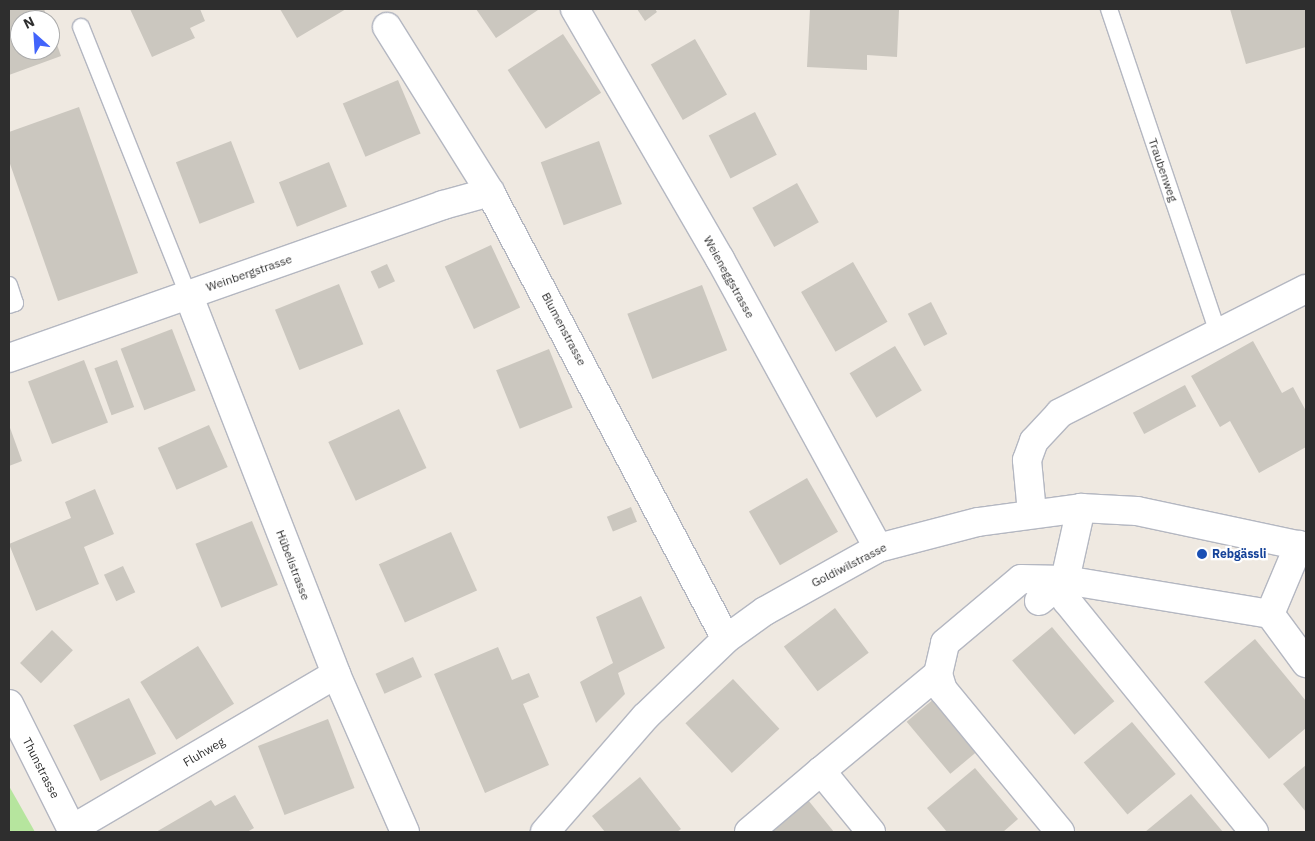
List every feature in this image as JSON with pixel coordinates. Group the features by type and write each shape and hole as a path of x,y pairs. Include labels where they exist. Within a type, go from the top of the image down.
{"street":[{"name":"Weieneggstrasse","path":"575,9 720,259 878,548"},
{"name":"Blumenstrasse","path":"387,27 490,192 726,639"},
{"name":"Weinbergstrasse","path":"9,358 443,205 490,192"},
{"path":"1032,513 1027,460 1034,441 1045,426 1081,400 1306,289"},
{"name":"Hübelistrasse","path":"188,294 336,674 405,832"},
{"name":"Goldiwilstrasse","path":"545,832 644,717 726,639 772,607 878,548 932,532 1032,513 1082,508 1137,511 1303,546"},
{"path":"1082,508 1065,580 1067,600 1254,832"},
{"path":"1270,614 1303,546"},
{"path":"1060,832 944,690 938,674 945,643 1021,579 1065,580 1270,614 1306,663"},
{"path":"1039,601 1065,580"},
{"name":"Fluhweg","path":"73,831 336,674"},
{"path":"749,832 938,674"},
{"name":"Thunstrasse","path":"9,704 73,831"},
{"path":"821,771 871,832"}],"lane":[{"name":"Traubenweg","path":"1108,9 1218,332"},
{"path":"81,27 188,294"},
{"path":"9,285 15,303 9,305"}],"green space":[{"path":"9,786 35,832 9,832"}],"building":[{"path":"9,9 44,9 10,10 10,60 50,60 9,75"},
{"path":"130,9 200,9 205,21 190,28 195,38 152,57"},
{"path":"280,9 346,9 297,38"},
{"path":"476,9 537,9 538,10 496,38"},
{"path":"637,9 655,9 657,12 645,21"},
{"path":"810,9 899,10 897,57 867,55 867,70 807,67"},
{"path":"1230,9 1306,9 1306,47 1246,64"},
{"path":"563,34 601,93 546,129 508,70"},
{"path":"695,39 727,94 683,120 651,64"},
{"path":"398,80 421,133 365,157 343,103"},
{"path":"79,107 138,273 58,301 9,161 9,132"},
{"path":"755,112 777,155 730,178 709,136"},
{"path":"231,141 255,203 200,224 176,162"},
{"path":"599,141 622,204 564,225 541,162"},
{"path":"329,162 347,207 297,227 279,182"},
{"path":"797,183 819,222 774,247 752,208"},
{"path":"491,245 520,308 474,329 445,267"},
{"path":"853,262 888,322 836,352 801,292"},
{"path":"387,264 395,281 379,289 371,272"},
{"path":"339,284 363,344 299,370 275,310"},
{"path":"702,285 727,350 652,379 627,314"},
{"path":"931,302 947,334 924,346 908,314"},
{"path":"172,329 196,391 144,410 121,349"},
{"path":"1253,341 1282,393 1293,387 1306,411 1306,447 1259,473 1230,421 1220,427 1191,376"},
{"path":"895,346 922,391 876,418 850,373"},
{"path":"549,349 573,407 520,429 496,370"},
{"path":"84,360 108,423 52,444 28,382"},
{"path":"117,360 134,407 112,415 94,368"},
{"path":"1185,385 1196,406 1144,434 1133,413"},
{"path":"399,409 426,468 356,501 328,442"},
{"path":"9,425 22,461 9,466"},
{"path":"209,425 228,467 177,490 158,448"},
{"path":"807,478 838,532 780,565 749,512"},
{"path":"95,489 114,534 84,547 99,584 36,611 9,544 71,518 65,502"},
{"path":"631,507 637,522 613,532 607,517"},
{"path":"252,521 278,585 221,608 195,544"},
{"path":"451,532 477,590 405,623 379,564"},
{"path":"123,566 135,592 116,601 104,575"},
{"path":"641,596 665,648 618,673 625,694 596,723 580,682 613,663 596,617"},
{"path":"835,608 869,653 818,691 784,647"},
{"path":"1052,627 1114,701 1075,735 1012,660"},
{"path":"52,630 73,650 41,683 20,663"},
{"path":"1255,639 1306,701 1306,728 1269,759 1204,682"},
{"path":"198,646 234,704 176,740 140,682"},
{"path":"498,647 512,680 529,673 539,697 523,704 549,765 485,793 434,674"},
{"path":"413,657 422,677 384,694 376,674"},
{"path":"733,679 779,729 732,773 685,723"},
{"path":"129,698 156,754 100,781 73,725"},
{"path":"935,698 979,750 950,774 907,722"},
{"path":"328,719 355,788 285,815 258,746"},
{"path":"1132,722 1176,774 1127,815 1084,762"},
{"path":"1306,765 1306,812 1283,784"},
{"path":"975,768 1018,819 1003,832 947,832 927,808"},
{"path":"640,777 681,829 677,832 605,832 592,816"},
{"path":"1191,794 1223,832 1145,832"},
{"path":"235,795 254,828 247,832 156,832 211,800 215,806"},
{"path":"808,800 834,832 770,832"}],"place":[{"name":"Rebgässli","path":"1202,554"}]}
